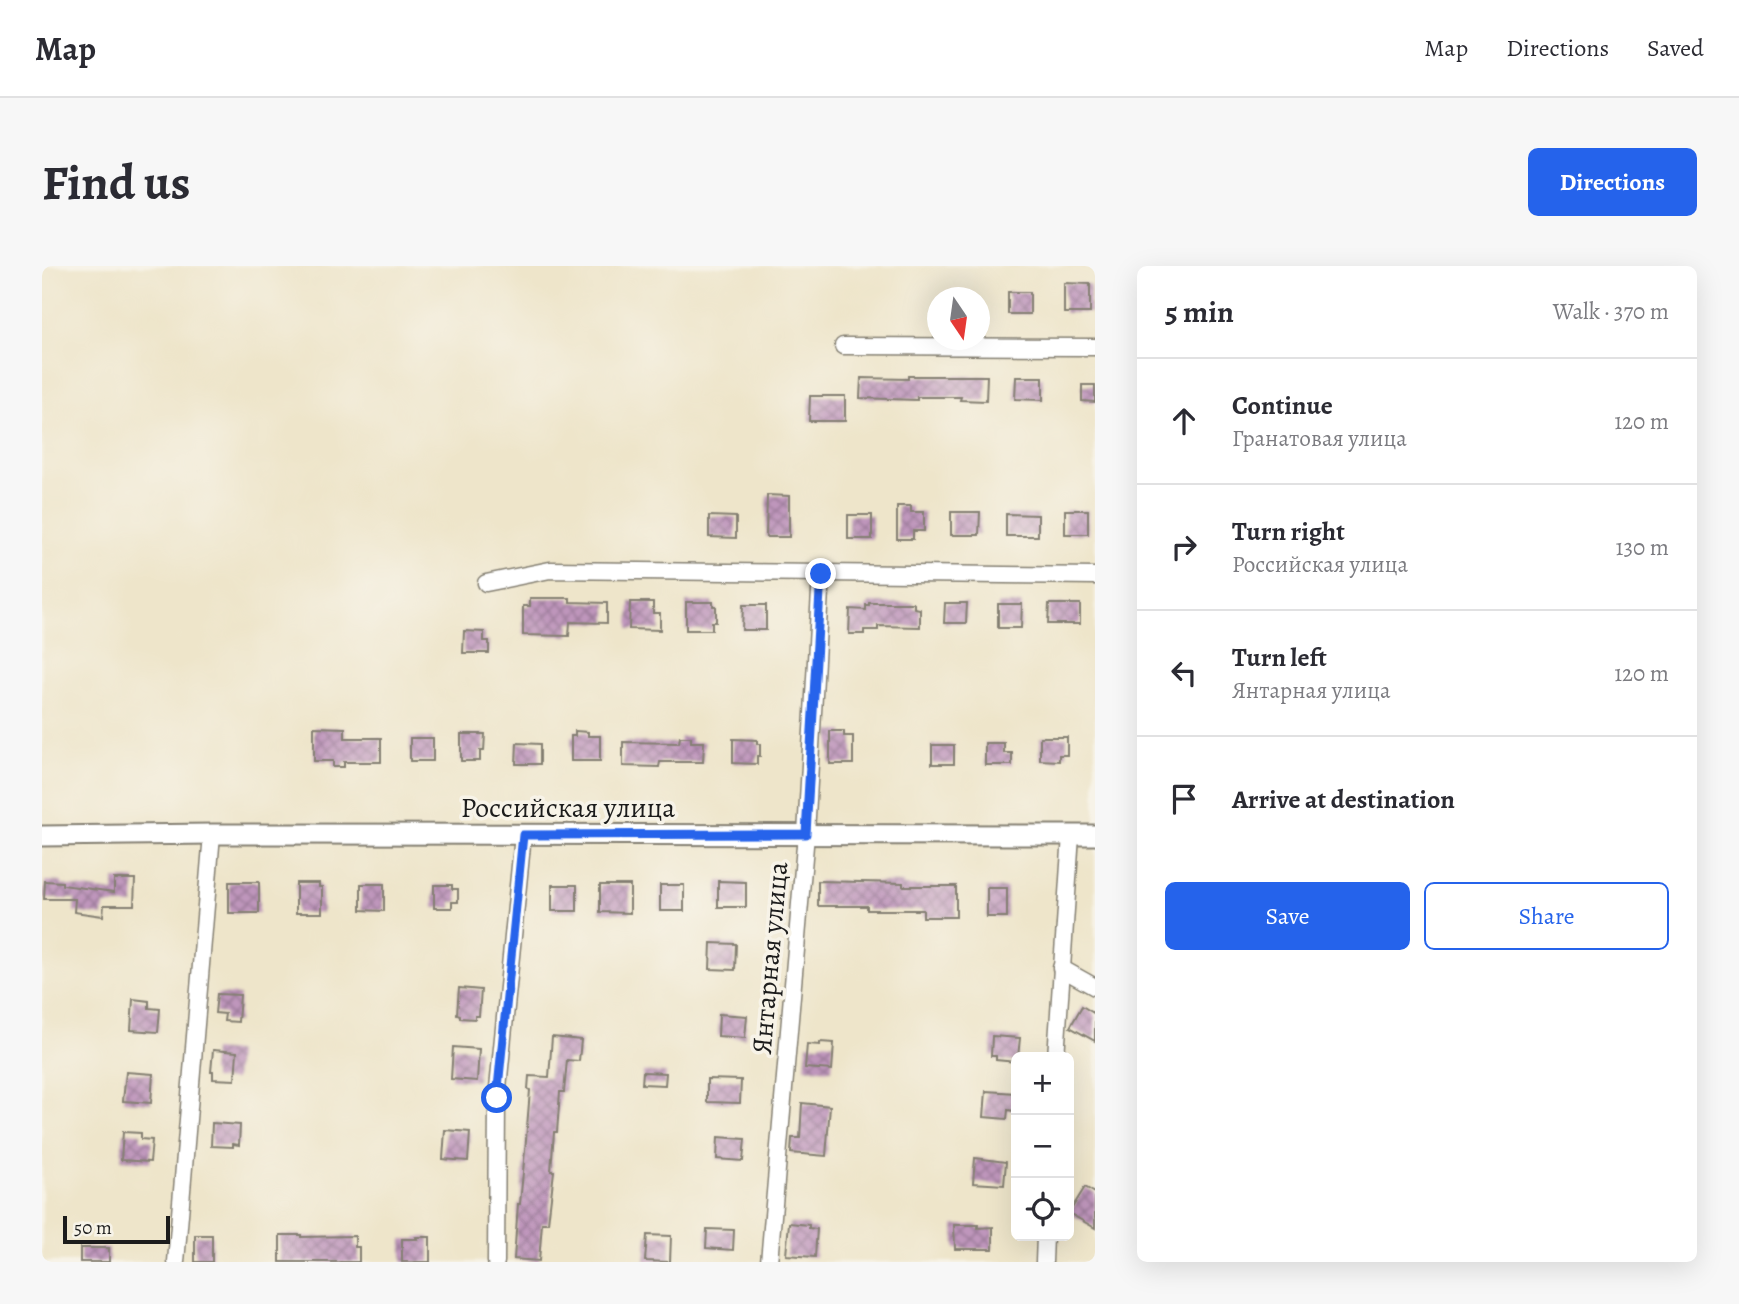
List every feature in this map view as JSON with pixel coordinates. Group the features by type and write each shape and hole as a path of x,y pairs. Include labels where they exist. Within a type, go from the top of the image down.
{"main road":[{"name":"Российская улица","path":"42,836 1095,835"}],"street":[{"path":"843,346 1095,347"},
{"path":"486,583 550,570 1095,576"},
{"name":"Янтарная улица","path":"769,1262 806,834 821,574"},
{"path":"176,1262 212,834"},
{"path":"496,1262 497,1098 523,835"},
{"path":"1056,1052 1071,835"},
{"path":"1061,968 1095,987"},
{"path":"1044,1262 1045,1241"}],"building":[{"path":"1064,283 1090,284 1090,313 1064,313"},
{"path":"1008,292 1030,292 1030,314 1008,314"},
{"path":"908,376 987,376 986,401 960,400 961,397 917,397 917,400 860,398 861,378 908,379"},
{"path":"1016,377 1043,377 1043,400 1015,399"},
{"path":"1082,385 1095,385 1095,402 1082,401"},
{"path":"810,396 845,396 845,421 809,421"},
{"path":"767,495 789,496 789,537 766,537"},
{"path":"897,506 911,506 911,512 924,512 924,531 913,531 913,539 897,539"},
{"path":"1065,510 1088,510 1088,534 1065,534"},
{"path":"951,512 980,512 979,535 951,535"},
{"path":"1006,514 1038,515 1038,536 1006,536"},
{"path":"848,515 872,515 872,539 848,539"},
{"path":"709,516 736,517 736,538 709,537"},
{"path":"530,598 570,598 570,602 607,603 607,623 570,622 569,636 523,635 523,606 530,606"},
{"path":"630,602 653,602 653,613 660,613 660,630 629,629"},
{"path":"686,602 713,602 713,606 716,606 716,622 712,622 712,630 686,630"},
{"path":"869,603 914,603 914,608 920,609 920,627 878,626 878,630 864,630 864,634 849,634 850,609 866,610"},
{"path":"945,603 967,603 966,623 944,623"},
{"path":"998,604 1022,604 1021,628 998,628"},
{"path":"1049,604 1080,604 1080,624 1048,624"},
{"path":"743,605 766,605 766,630 742,630"},
{"path":"464,631 484,632 484,641 489,641 489,653 463,653"},
{"path":"314,727 345,728 345,738 381,738 381,762 344,762 344,767 333,767 333,761 314,761"},
{"path":"575,731 588,732 588,736 600,736 600,761 571,761 571,736 575,736"},
{"path":"830,731 844,731 844,736 853,736 853,764 830,764"},
{"path":"461,734 485,734 484,751 480,751 480,761 461,761"},
{"path":"680,737 691,737 691,742 704,742 703,762 660,762 659,767 623,766 623,742 679,743"},
{"path":"1040,737 1067,737 1067,755 1059,755 1059,761 1040,760"},
{"path":"410,738 433,738 433,761 410,761"},
{"path":"733,739 757,740 757,744 760,744 760,756 757,756 757,764 733,763"},
{"path":"517,743 540,744 540,764 516,764"},
{"path":"985,743 1004,743 1004,753 1012,753 1012,765 985,765"},
{"path":"932,745 954,745 954,764 932,764"},
{"path":"114,879 135,879 134,905 104,905 103,916 74,912 75,899 44,899 45,881 114,892"},
{"path":"718,881 746,882 746,907 718,907"},
{"path":"818,881 956,886 956,917 923,917 923,910 867,910 867,906 818,906"},
{"path":"229,882 259,882 259,913 229,913"},
{"path":"296,883 319,883 319,887 322,887 322,913 296,913"},
{"path":"361,884 384,884 384,911 361,910"},
{"path":"434,885 452,885 452,889 458,889 458,902 452,902 452,908 434,908"},
{"path":"552,885 577,885 577,911 552,911"},
{"path":"600,885 630,885 630,913 600,912"},
{"path":"660,885 684,885 684,911 660,911"},
{"path":"987,888 1007,888 1007,917 987,917"},
{"path":"711,943 736,944 735,970 710,969"},
{"path":"459,988 481,990 479,1016 475,1016 475,1019 460,1018 457,1014"},
{"path":"217,994 240,995 238,1022 224,1021 225,1014 215,1013"},
{"path":"133,999 149,1001 149,1008 160,1009 158,1032 131,1030"},
{"path":"1082,1006 1095,1014 1095,1041 1070,1027"},
{"path":"719,1014 747,1016 745,1038 718,1036"},
{"path":"992,1036 1020,1038 1019,1052 1011,1052 1011,1062 996,1060 996,1056 991,1056"},
{"path":"552,1037 581,1040 579,1061 567,1060 564,1092 560,1092 557,1132 554,1132 551,1171 554,1171 548,1223 542,1223 539,1261 514,1259 526,1140 529,1076 549,1077"},
{"path":"820,1042 834,1043 832,1070 805,1068 807,1044 820,1045"},
{"path":"453,1047 479,1049 477,1081 451,1079"},
{"path":"213,1050 237,1052 235,1080 213,1079"},
{"path":"126,1072 153,1074 151,1103 123,1101"},
{"path":"643,1072 666,1073 665,1085 642,1084"},
{"path":"707,1079 741,1080 740,1103 707,1102"},
{"path":"986,1091 1011,1093 1011,1110 1008,1110 1007,1119 984,1117"},
{"path":"802,1103 830,1106 826,1156 791,1153 792,1138 800,1138"},
{"path":"212,1123 240,1125 239,1145 211,1146"},
{"path":"445,1130 470,1132 468,1161 443,1159"},
{"path":"123,1132 141,1133 141,1139 152,1140 150,1162 121,1160"},
{"path":"718,1137 745,1139 743,1161 717,1159"},
{"path":"975,1158 1006,1162 1004,1185 973,1183"},
{"path":"1085,1187 1095,1193 1095,1228 1074,1216 1074,1205"},
{"path":"789,1223 809,1225 809,1228 817,1229 815,1257 786,1255"},
{"path":"954,1225 993,1227 993,1249 955,1249"},
{"path":"707,1229 734,1230 733,1250 706,1248"},
{"path":"195,1235 212,1235 212,1262 195,1262"},
{"path":"280,1235 355,1236 355,1247 359,1247 359,1262 280,1262"},
{"path":"647,1235 671,1236 670,1262 645,1261"},
{"path":"416,1237 430,1237 430,1262 402,1262 402,1239 417,1239"},
{"path":"80,1248 109,1248 109,1262 80,1262"}],"route":[{"path":"497,1098 523,835 806,834 821,574"}]}
